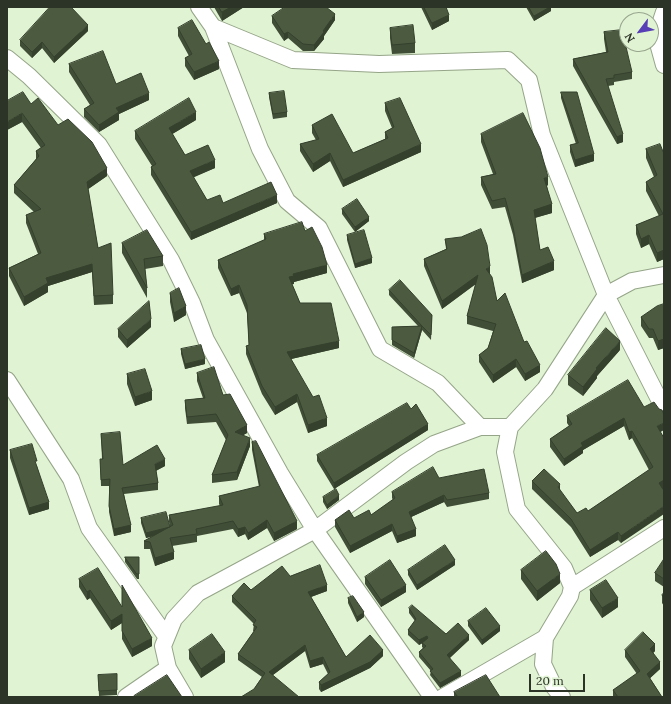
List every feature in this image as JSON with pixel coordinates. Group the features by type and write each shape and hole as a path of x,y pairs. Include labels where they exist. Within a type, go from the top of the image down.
{"street":[{"path":"199,7 213,27 260,149 287,201 319,228 380,349 438,383 480,427"},
{"path":"664,12 656,36 664,65"},
{"path":"213,27 293,60 379,64 508,60 530,80 542,135 606,295 664,409"},
{"path":"7,58 29,76 99,145 171,260 192,303 206,340 280,473 315,530 432,697"},
{"path":"562,697 554,687 543,664 545,638 570,596 572,587 564,568 517,509 505,452 510,427 545,389 606,295 632,281 664,275"},
{"path":"7,380 71,479 90,528 166,636"},
{"path":"185,697 168,668 163,646 174,619 198,593 315,530 406,462 434,444 480,427 510,427"},
{"path":"572,587 664,528"},
{"path":"443,697 545,638"},
{"path":"126,697 168,668"}],"building":[{"path":"50,7 71,7 88,25 54,57 42,42 32,52 20,40"},
{"path":"219,7 231,7 222,12"},
{"path":"285,7 326,7 335,14 314,45 303,44 288,32 284,34 272,16"},
{"path":"424,7 446,7 449,15 432,23"},
{"path":"529,7 550,7 534,16"},
{"path":"192,20 206,44 209,42 219,61 194,72 185,58 192,54 178,28"},
{"path":"413,25 415,43 392,45 390,28"},
{"path":"619,30 619,52 627,52 632,72 614,75 614,78 606,79 623,134 617,137 573,59 608,52 604,32"},
{"path":"103,51 116,84 141,73 149,93 116,108 119,112 99,125 84,109 94,103 69,64"},
{"path":"284,91 287,112 273,114 269,93"},
{"path":"23,92 31,104 38,98 58,125 68,119 92,142 107,168 87,182 98,248 111,243 113,295 94,296 92,264 46,278 48,283 24,297 9,268 41,253 26,215 41,209 14,185 39,156 36,151 45,145 22,113 7,122 7,101"},
{"path":"561,92 577,92 594,154 575,160 570,145 578,143"},
{"path":"189,98 196,112 169,128 185,155 208,145 215,160 190,171 207,200 220,195 223,203 271,182 277,195 191,232 151,167 156,164 135,131"},
{"path":"400,98 421,144 343,180 330,153 313,164 300,144 319,139 312,125 332,114 353,153 388,138 385,132 394,127 385,103"},
{"path":"523,113 540,148 548,177 544,178 552,204 534,210 540,250 548,247 554,261 522,275 513,227 505,198 492,201 481,177 496,174 481,134"},
{"path":"660,144 664,154 664,250 657,253 649,235 641,239 636,225 663,214 646,182 657,175 646,149"},
{"path":"357,199 369,217 355,227 342,209"},
{"path":"302,222 305,231 312,227 322,247 327,265 293,274 294,276 289,277 300,303 331,303 339,341 287,352 313,397 319,395 327,418 308,425 297,394 275,407 262,386 246,346 249,345 247,305 239,285 231,289 218,260 266,239 264,234"},
{"path":"481,229 487,245 490,266 486,269 492,277 497,301 505,293 524,342 527,341 540,365 525,374 516,359 493,375 479,355 488,348 496,324 467,316 478,275 442,301 424,259 447,249 445,239 461,237"},
{"path":"147,230 163,256 144,259 147,288 122,243"},
{"path":"364,230 372,258 355,264 347,235"},
{"path":"400,280 432,315 431,335 389,290"},
{"path":"179,288 186,306 174,313 170,293"},
{"path":"149,301 151,319 127,340 118,329"},
{"path":"664,304 664,339 658,341 653,329 649,329 641,317 657,306"},
{"path":"422,326 414,353 392,340 392,327"},
{"path":"606,328 620,341 596,368 597,369 583,387 568,375"},
{"path":"201,345 205,359 185,364 181,349"},
{"path":"214,367 223,395 230,394 247,425 235,432 250,438 237,472 212,475 228,435 216,414 187,417 185,400 205,398 197,373"},
{"path":"145,369 152,391 135,397 127,374"},
{"path":"628,380 644,407 654,402 659,409 662,410 664,415 664,423 657,426 664,438 664,480 659,483 664,491 664,506 621,536 618,532 590,550 571,519 532,481 544,469 560,484 558,487 577,513 586,508 588,511 653,467 632,431 629,432 624,418 581,443 583,446 564,459 550,439 572,424 567,416"},
{"path":"407,403 411,409 416,404 428,424 334,483 317,455"},
{"path":"120,432 123,465 157,445 165,459 155,464 158,483 122,488 131,525 114,529 109,506 110,479 101,480 100,459 103,459 101,434"},
{"path":"256,441 297,521 274,533 267,520 248,533 245,527 238,529 233,521 196,529 197,534 170,538 174,552 155,558 150,542 144,541 173,525 169,515 223,505 219,496 260,486 252,442"},
{"path":"32,444 37,461 35,461 49,502 29,508 10,450"},
{"path":"433,467 439,478 484,469 489,493 447,500 444,495 409,512 416,529 397,536 392,524 350,546 335,520 349,510 354,518 369,510 371,515 395,498 392,492"},
{"path":"336,489 339,495 327,505 323,497"},
{"path":"166,512 170,527 146,533 141,518"},
{"path":"445,545 455,560 417,585 408,570"},
{"path":"546,551 556,564 560,574 537,591 521,570"},
{"path":"125,557 139,557 139,574 137,574"},
{"path":"664,559 664,579 655,573"},
{"path":"390,560 406,585 381,600 365,577"},
{"path":"320,565 327,585 308,592 346,657 370,635 383,650 370,662 321,685 319,682 330,672 323,657 310,661 305,645 269,672 299,697 241,697 254,689 265,673 238,654 257,627 253,625 256,620 232,596 244,583 251,590 282,566 290,576"},
{"path":"98,568 122,607 122,585 152,638 132,649 122,631 122,614 111,621 90,590 87,592 79,579"},
{"path":"606,580 618,598 602,608 590,590"},
{"path":"353,596 364,612 357,617 348,598"},
{"path":"412,605 446,634 458,623 469,635 447,655 461,671 440,683 430,671 433,669 419,652 426,646 422,643 428,638 427,636 419,640 408,630 416,619 409,608"},
{"path":"486,608 500,626 482,640 468,621"},
{"path":"643,632 655,644 650,649 660,662 647,674 662,697 618,697 613,690 640,671 625,650"},
{"path":"212,634 225,652 201,669 189,650"},
{"path":"117,674 117,690 99,691 98,675"},
{"path":"167,675 182,697 134,697 134,696"},
{"path":"486,675 500,697 458,697 454,692"}]}
